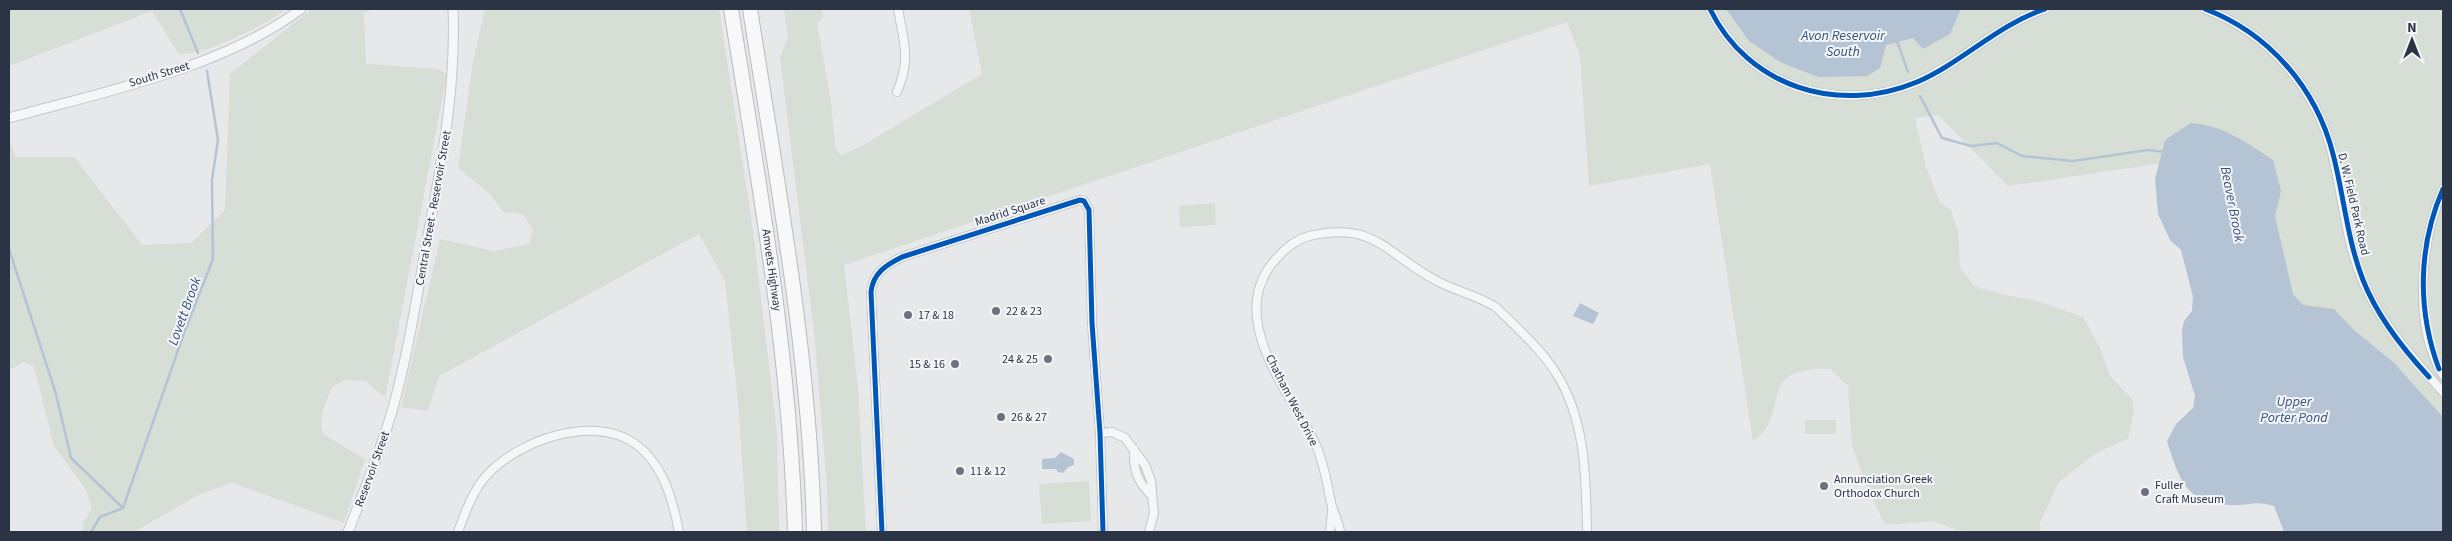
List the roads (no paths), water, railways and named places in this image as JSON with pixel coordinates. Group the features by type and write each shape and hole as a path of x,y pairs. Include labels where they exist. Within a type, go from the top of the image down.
{"highway":[{"name":"Amvets Highway","path":"731,9 780,333 789,431 795,532"},
{"name":"Amvets Highway","path":"750,9 794,293 806,400 814,532"}],"street":[{"name":"South Street","path":"9,118 216,56 260,36 301,9"},
{"name":"Central Street - Reservoir Street","path":"394,405 447,132 454,68 453,9"},
{"path":"897,92 907,62 898,9"},
{"path":"1710,9 1716,21 1734,45 1771,76 1804,90 1827,95 1851,96 1888,91 1917,82 1946,66 2005,27 2045,9"},
{"name":"D. W. Field Park Road","path":"2204,9 2231,20 2258,38 2282,60 2302,85 2316,110 2330,146 2346,227 2364,283 2401,345 2443,392"},
{"path":"2443,188 2429,230 2424,263 2423,289 2430,340 2443,375"},
{"name":"Madrid Square","path":"882,532 871,292 873,280 885,265 902,257 1075,200 1084,202 1089,210 1092,323 1100,433 1103,532"},
{"name":"Chatham West Drive","path":"1340,532 1322,460 1316,445 1274,371 1262,340 1256,307 1267,270 1288,247 1302,238 1321,233 1352,232 1384,245 1439,282 1489,302 1498,308 1552,367 1568,399 1582,450 1586,476 1587,532"},
{"name":"Reservoir Street","path":"348,532 384,439 394,405"},
{"path":"458,532 475,492 486,476 498,465 543,439 585,431 606,432 633,442 646,454 666,485 673,501 679,532"},
{"path":"1100,433 1120,434 1131,444 1145,465 1151,481 1154,513 1149,532"},
{"name":"Chatham West Drive","path":"1330,532 1332,506"}],"water":[{"name":"Avon Reservoir South","path":"1726,9 1961,9 1950,34 1923,49 1913,38 1886,45 1880,68 1867,76 1818,77 1782,63 1749,41"},
{"name":"Upper Porter Pond","path":"2191,123 2203,124 2224,131 2244,141 2273,160 2281,191 2275,216 2293,294 2303,305 2334,309 2354,330 2393,362 2443,417 2443,532 2284,532 2274,506 2262,503 2216,504 2194,495 2181,478 2167,441 2176,424 2193,408 2195,396 2183,357 2182,330 2184,321 2192,311 2193,297 2181,250 2170,240 2158,214 2155,179 2165,140"},
{"path":"1580,303 1599,313 1593,324 1573,316"},
{"path":"1061,452 1074,459 1074,465 1068,467 1063,473 1058,472 1056,469 1042,469 1042,459 1055,458"}],"waterway":[{"name":"Lovett Brook","path":"180,9 198,53"},
{"name":"Beaver Brook","path":"1897,41 1908,72"},
{"name":"Lovett Brook","path":"91,532 100,517 123,508 184,333 213,259 212,180 218,140 207,71"},
{"name":"Beaver Brook","path":"1920,96 1942,138 1971,146 1997,143 2022,156 2073,161 2148,150 2165,152"},
{"path":"9,249 56,394 71,458 123,508"}],"place":[{"name":"22 & 23","path":"996,311"},
{"name":"17 & 18","path":"908,315"},
{"name":"24 & 25","path":"1048,359"},
{"name":"15 & 16","path":"955,364"},
{"name":"26 & 27","path":"1001,417"},
{"name":"11 & 12","path":"960,471"},
{"name":"Annunciation Greek Orthodox Church","path":"1824,486"},
{"name":"Fuller Craft Museum","path":"2145,492"}]}
